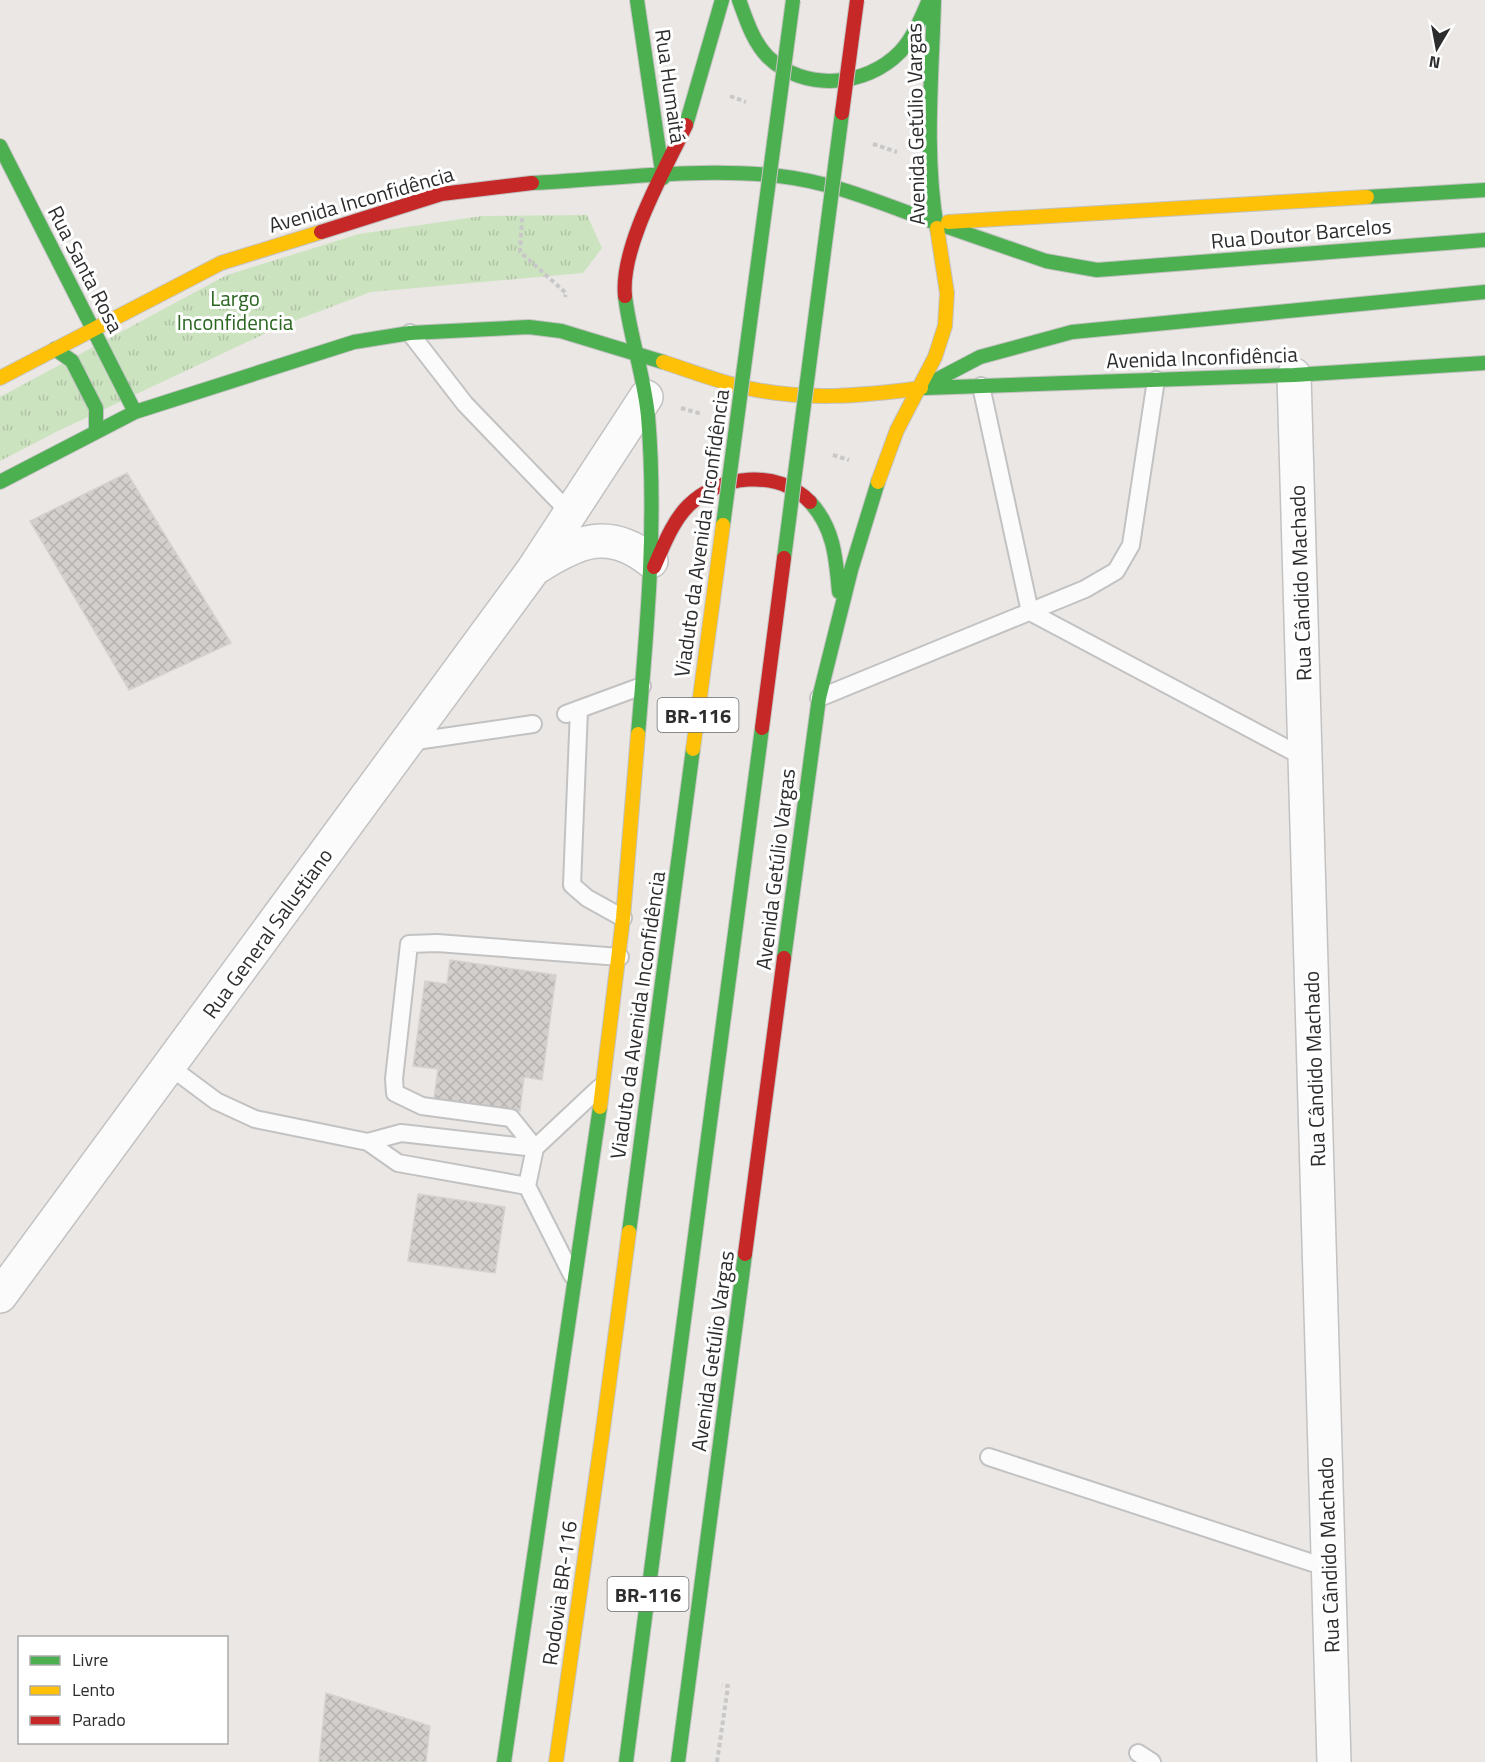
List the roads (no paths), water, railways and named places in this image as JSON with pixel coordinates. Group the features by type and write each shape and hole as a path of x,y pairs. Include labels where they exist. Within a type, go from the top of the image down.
{"main road":[{"name":"Rua Humaitá","path":"638,0 663,178"},
{"path":"504,1762 620,957 651,568 650,456 646,397 626,307 624,285 627,262 641,223 675,154 701,84 722,0"},
{"path":"740,0 754,36 767,56 795,75 833,82 856,80 893,58 909,40 929,0"},
{"name":"Viaduto da Avenida Inconfidência","path":"603,1429 793,0"},
{"name":"BR-116","path":"626,1762 857,0"},
{"name":"Avenida Getúlio Vargas","path":"678,1762 819,698 839,609 892,442 941,344 948,296 936,223 932,163 934,0"},
{"name":"Rua Santa Rosa","path":"0,146 135,412"},
{"name":"Avenida Inconfidência","path":"0,378 221,263 441,194 524,184 725,173 779,176 833,186 1046,261 1097,270 1121,269"},
{"name":"Avenida Inconfidência","path":"936,223 1485,190"},
{"name":"Rua Doutor Barcelos","path":"1121,269 1485,240"},
{"name":"Avenida Inconfidência","path":"921,388 951,370 1002,350 1072,332 1485,292"},
{"name":"Avenida Inconfidência","path":"0,482 135,412 354,342 410,333 529,327 561,331 746,388 800,396 854,397 921,388 1294,375 1485,363"},
{"path":"56,349 72,360 96,408 96,432"},
{"path":"651,568 678,518 688,506 718,484 740,479 757,479 794,491 819,513 829,530 834,549 839,609"},
{"name":"Rodovia BR-116","path":"556,1762 603,1429"}],"street":[{"name":"Rua Cândido Machado","path":"1294,375 1334,1762"},
{"name":"Rua General Salustiano","path":"0,1296 533,570 646,397"},
{"name":"Rua General Salustiano","path":"533,570 570,546 602,540 624,544 651,568"}],"lane":[{"path":"410,333 465,404 570,513"},
{"path":"819,698 1084,589 1116,571 1131,546 1156,380"},
{"path":"981,386 1030,612 1305,758"},
{"path":"623,918 587,898 572,885 573,712 642,686"},
{"path":"406,742 533,724"},
{"path":"534,1148 511,1118 422,1106 395,1093 394,1079 408,944 437,943 620,957"},
{"path":"169,1066 216,1101 255,1119 368,1142 398,1163 527,1186"},
{"path":"574,1278 527,1186 534,1148 603,1084"},
{"path":"368,1142 401,1133 534,1148"},
{"path":"989,1457 1328,1568"}],"park label":[{"name":"Largo Inconfidencia","path":"235,310"}]}
